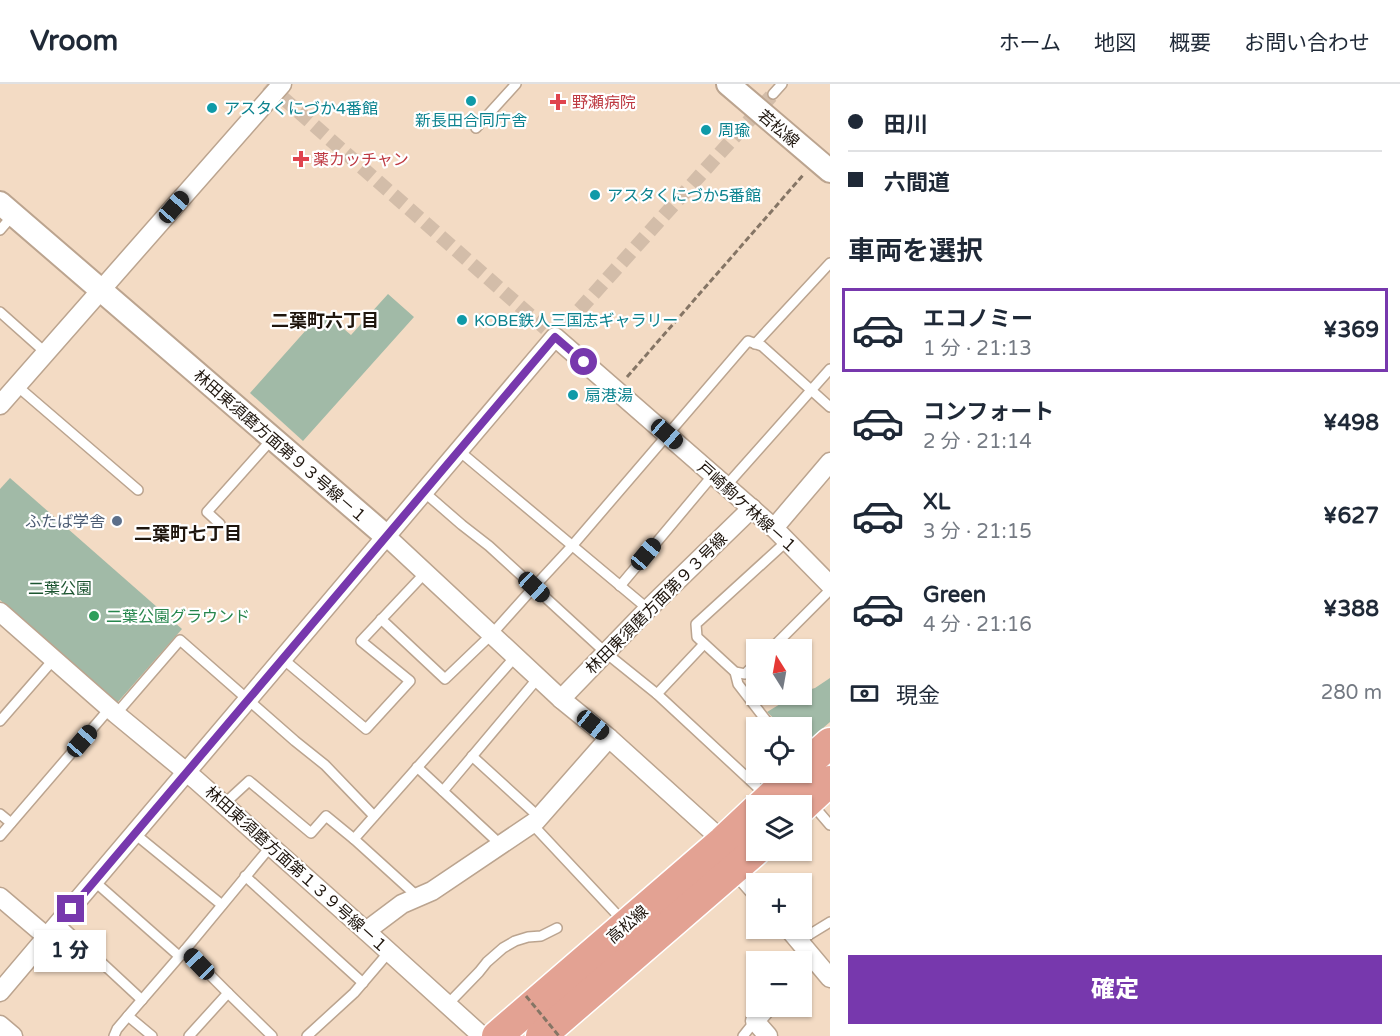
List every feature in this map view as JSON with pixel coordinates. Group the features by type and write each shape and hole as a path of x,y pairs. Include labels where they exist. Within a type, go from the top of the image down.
{"main road":[{"name":"高松線","path":"812,770 830,743"},
{"name":"高松線","path":"778,795 799,783"},
{"name":"高松線","path":"497,1036 746,819"},
{"name":"高松線","path":"541,1036 746,859"}],"street":[{"path":"1,403 282,84"},
{"name":"若松線","path":"728,84 823,165"},
{"name":"林田東須磨方面第９３号線－１","path":"4,216 102,291 273,438 387,537 561,699 609,738 746,859"},
{"name":"戸崎駒ケ林線－１","path":"458,450 555,337 752,508 830,585"},
{"path":"0,992 284,659 458,450"},
{"path":"780,534 830,462"},
{"name":"林田東須磨方面第９３号線","path":"561,699 648,609 752,508"},
{"name":"林田東須磨方面第１３９号線－１","path":"0,612 224,804 482,1036"},
{"path":"366,931 402,903 432,891 536,821 609,738"},
{"path":"0,897 47,937"},
{"path":"797,939 821,971"},
{"path":"758,1017 755,1021 768,1036"},
{"path":"0,1025 13,1036"}],"lane":[{"path":"476,128 516,84"},
{"path":"773,94 782,84"},
{"path":"755,344 830,263"},
{"path":"0,312 46,353"},
{"path":"381,620 445,679 491,634 572,546 748,341 762,346 830,407"},
{"path":"620,586 720,480 812,391 830,369"},
{"path":"16,386 138,490"},
{"path":"220,524 207,512 273,438"},
{"path":"458,450 648,609"},
{"path":"424,492 489,546 606,653 657,694 753,795"},
{"path":"746,673 735,672 704,644 697,637 696,624 780,534"},
{"path":"284,659 366,729 410,681 361,641 425,573"},
{"path":"781,639 830,591"},
{"path":"0,836 180,640 325,765 374,816"},
{"path":"657,694 704,644"},
{"path":"354,839 515,657"},
{"path":"0,721 54,659"},
{"path":"735,672 738,684 764,717"},
{"path":"443,791 538,678"},
{"path":"472,756 536,821 627,924"},
{"path":"417,767 501,845"},
{"path":"224,804 249,781 311,833 326,816 418,897"},
{"path":"808,783 830,825"},
{"path":"0,814 11,823"},
{"path":"135,834 222,904"},
{"path":"114,1036 117,1029 270,846"},
{"path":"245,876 363,983"},
{"path":"94,881 228,993 272,1036"},
{"path":"812,928 830,922"},
{"path":"59,923 142,1000"},
{"path":"447,1005 503,948 515,941 541,936 557,928"},
{"path":"307,1036 354,993 389,952"},
{"path":"189,1036 228,993"},
{"path":"128,1016 152,1036"},
{"path":"743,1036 755,1021"}],"path":[{"path":"616,390 823,165"},
{"path":"526,996 560,1036"}],"green space":[{"path":"388,294 414,317 303,441 250,393 323,311 351,335"},
{"name":"二葉公園","path":"10,478 182,629 117,703 0,600 0,489"},
{"path":"830,678 830,722 812,737 812,717 772,717 767,712 779,705 812,705 812,689"}],"tunnel":[{"path":"267,84 555,337 773,94"}],"place":[{"name":"新長田合同庁舎","path":"471,101"},
{"name":"野瀬病院","path":"558,102"},
{"name":"アスタくにづか4番館","path":"212,108"},
{"name":"周瑜","path":"706,130"},
{"name":"薬カッチャン","path":"301,159"},
{"name":"アスタくにづか5番館","path":"595,195"},
{"name":"KOBE鉄人三国志ギャラリー","path":"462,320"},
{"name":"扇港湯","path":"573,395"},
{"name":"ふたば学舎","path":"117,521"},
{"name":"二葉公園グラウンド","path":"94,616"}],"district":[{"name":"二葉町六丁目","path":"325,321"},
{"name":"二葉町七丁目","path":"188,534"}],"route":[{"path":"71,909 555,337 584,362"}]}
